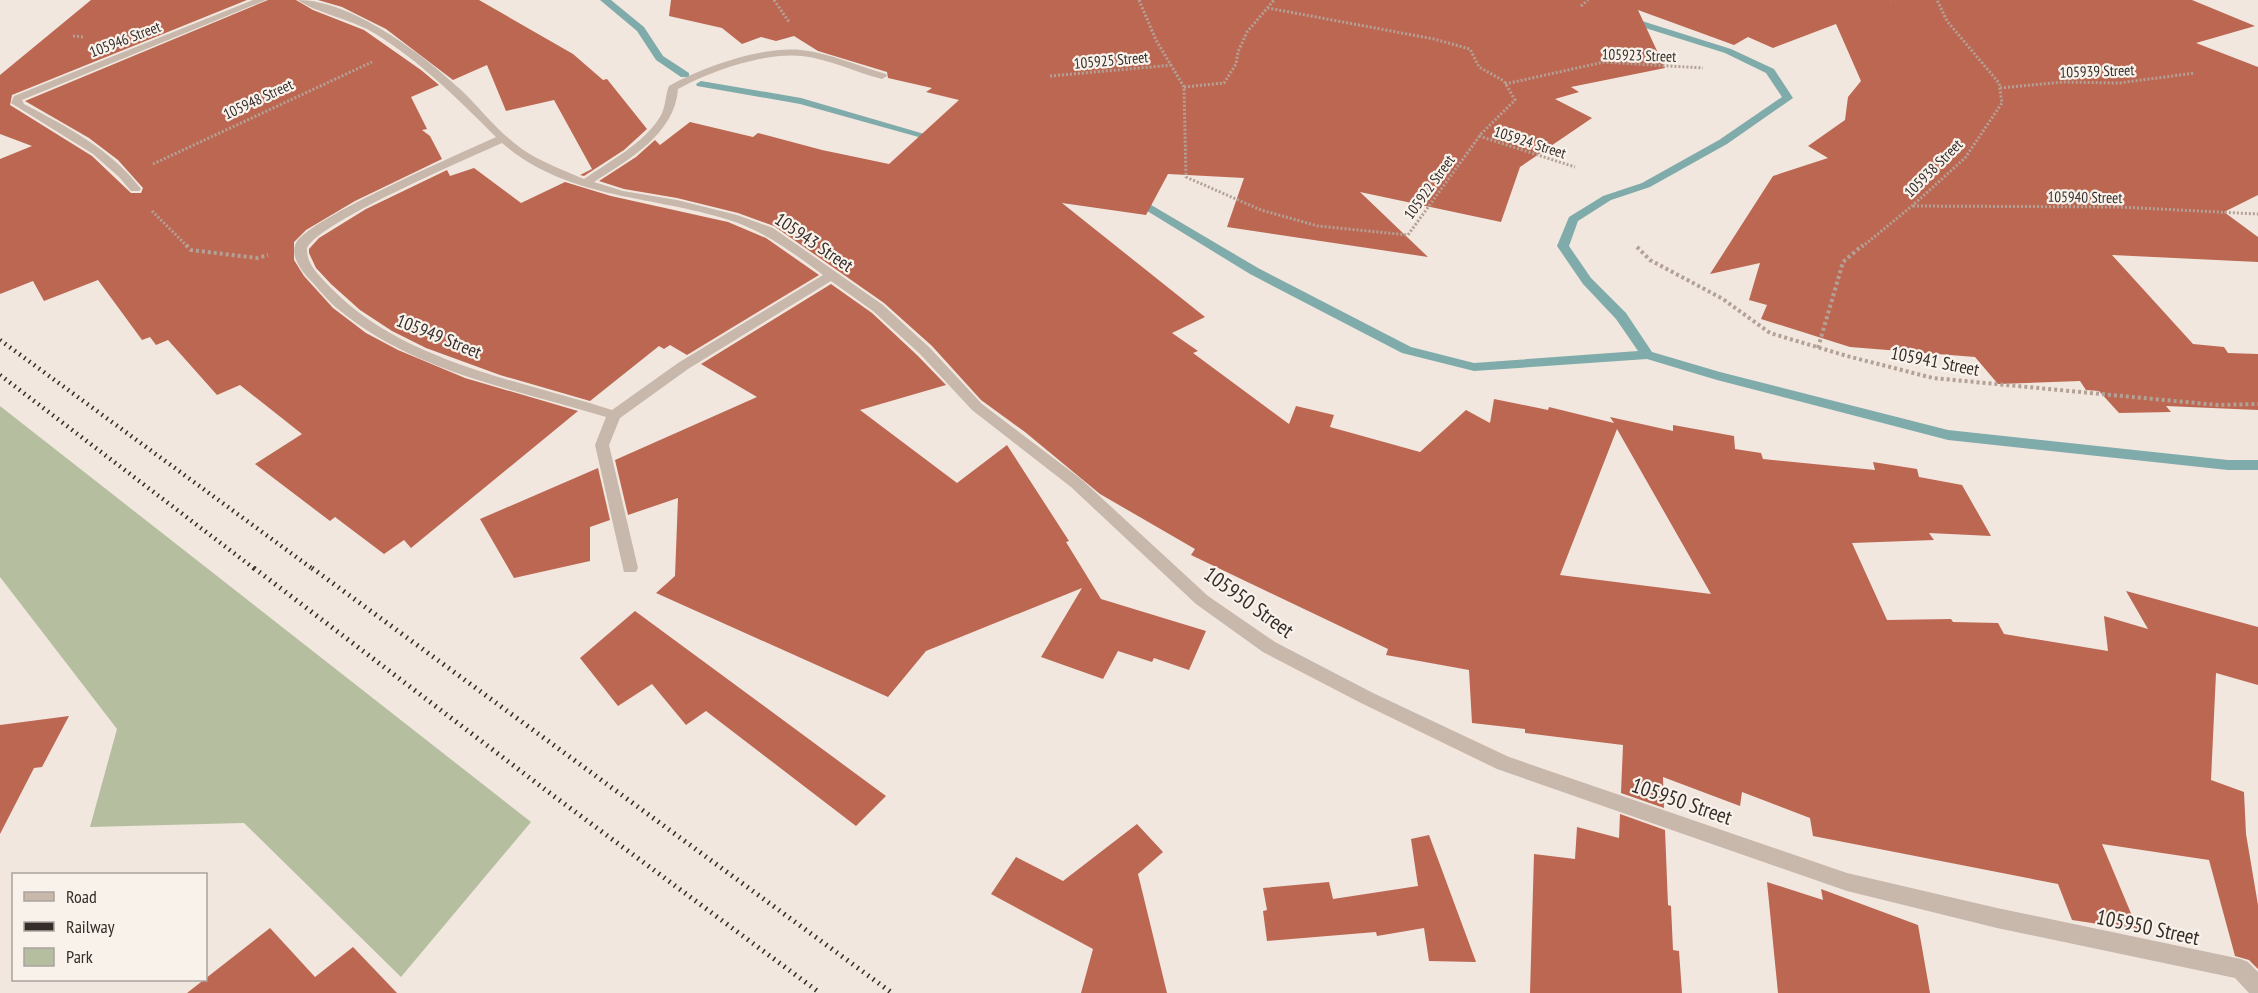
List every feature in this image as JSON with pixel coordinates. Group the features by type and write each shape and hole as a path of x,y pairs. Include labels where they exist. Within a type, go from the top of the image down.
{"street":[{"name":"105946 Street","path":"125,176 77,136 16,103 18,98 261,0"},
{"name":"105943 Street","path":"303,0 352,18 402,48 456,91 518,151 549,168 585,183 622,194 678,203 733,216 769,231 878,308 925,351 977,408 1076,483 1159,558"},
{"path":"585,183 629,153 656,130 670,111 674,95 673,88 705,73 754,59 800,53 882,76"},
{"path":"301,247 303,242 330,222 503,138"},
{"path":"125,176 135,189"},
{"name":"105949 Street","path":"301,247 304,264 329,297 366,325 415,351 614,415"},
{"path":"630,568 602,445 614,415 683,366 832,276"},
{"name":"105950 Street","path":"1159,558 1202,600 1269,647 1367,698 1503,763 1847,882 1997,918 2241,969 2258,987"}],"path":[{"name":"105922 Street","path":"1139,0 1156,40 1173,65 1184,87 1186,177 1261,210 1318,226 1408,235 1479,136 1515,100 1505,84"},
{"path":"1184,87 1224,83 1236,64 1238,52 1247,32 1274,0"},
{"path":"1581,6 1588,0"},
{"path":"1937,0 1947,21 1999,83 2000,88"},
{"path":"1268,8 1434,39 1470,49 1479,67 1505,84"},
{"name":"105948 Street","path":"125,176 402,48"},
{"name":"105923 Street","path":"1505,84 1604,62 1703,68"},
{"name":"105925 Street","path":"1050,76 1173,65"},
{"name":"105939 Street","path":"2000,88 2063,82 2119,83 2194,73"},
{"name":"105938 Street","path":"1818,348 1843,262 1965,159 2002,103 2000,88"},
{"name":"105924 Street","path":"1479,136 1575,167"},
{"path":"135,189 153,213 191,250 257,258 301,247"},
{"name":"105940 Street","path":"1912,206 2119,207 2258,214"},
{"name":"105941 Street","path":"1637,246 1650,260 1723,299 1770,333 1933,378 2217,405 2258,404"}],"green space":[{"path":"0,406 531,822 401,977 244,823 90,827 117,729 0,577"}],"building":[{"path":"91,0 247,0 12,95 10,105 92,156 131,193 141,193 143,188 118,160 89,138 25,101 268,0 296,0 313,10 364,30 439,85 411,97 427,129 422,130 430,136 442,159 355,201 306,230 294,242 294,260 304,276 333,308 366,333 398,350 465,378 578,411 411,548 404,540 384,554 335,517 330,521 255,464 302,434 240,385 217,395 168,340 156,345 150,337 142,340 98,280 44,301 33,281 0,294 0,159 32,146 0,134 0,75"},
{"path":"318,0 479,0 573,54 603,80 607,79 647,129 624,150 584,176 580,175 592,169 554,100 506,111 487,65 453,80 386,29 342,7"},
{"path":"671,0 2192,0 2255,26 2196,43 2258,67 2258,195 2224,212 2258,237 2258,262 2112,255 2193,344 2224,347 2228,353 2258,354 2258,410 2166,406 2171,412 2119,413 2099,391 2086,390 2080,381 1998,384 1975,357 1850,347 1761,319 1767,305 1749,300 1760,263 1710,274 1773,176 1828,158 1808,146 1845,120 1848,97 1861,81 1836,24 1773,48 1748,37 1734,45 1638,10 1665,68 1571,87 1579,92 1555,99 1592,118 1520,167 1501,222 1360,192 1428,257 1227,227 1244,178 1168,174 1146,215 1062,203 1205,317 1172,333 1198,351 1193,353 1289,424 1296,406 1334,415 1330,427 1420,452 1466,410 1490,423 1494,399 1548,410 1549,407 1614,423 1610,417 1673,431 1673,425 1734,436 1735,449 1761,453 1763,459 1875,470 1873,462 1917,469 1919,477 1962,485 1991,536 1929,533 1934,540 1852,543 1887,620 1951,619 1953,622 1998,623 2004,634 2108,651 2104,616 2148,629 2126,591 2258,627 2258,685 2216,673 2211,780 2244,792 2246,834 2258,905 2258,969 2249,960 2235,956 2209,860 2102,844 2138,930 2072,920 2058,884 1813,836 1810,818 1742,792 1740,806 1663,777 1664,808 1621,793 1623,745 1525,733 1525,729 1472,723 1469,670 1386,655 1388,649 1191,555 1195,549 1100,494 1025,432 981,400 932,346 884,303 774,226 738,213 677,198 624,189 599,181 636,157 655,140 660,145 690,122 753,137 758,133 822,150 889,164 959,100 926,92 932,88 888,78 887,72 818,51 794,36 776,41 761,37 742,44 722,28 669,16","holes":["1617,429 1711,594 1560,575"]},
{"path":"474,168 521,203 565,182 611,196 728,222 766,238 819,275 687,355 670,345 664,349 659,346 590,401 500,375 426,348 392,331 360,310 331,284 316,268 309,253 309,249 319,238 366,209 447,170 450,176"},
{"path":"831,284 872,313 946,385 860,410 957,483 1007,445 1069,541 1066,542 1101,599 1206,631 1189,670 1154,658 1152,662 1118,651 1103,679 1041,657 1082,588 926,651 888,697 656,593 675,576 678,498 628,515 615,460 757,397 701,364"},
{"path":"598,468 610,520 590,527 590,561 514,578 480,519"},
{"path":"635,611 886,796 856,826 706,711 686,725 652,684 618,706 580,658"},
{"path":"69,716 42,767 34,768 0,834 0,725"},
{"path":"1620,814 1665,830 1668,905 1671,906 1673,950 1679,951 1682,993 1530,993 1534,854 1575,859 1577,827 1619,838"},
{"path":"1137,824 1163,852 1138,874 1167,993 1081,993 1093,949 991,894 1016,857 1063,881"},
{"path":"1429,835 1476,962 1429,961 1424,928 1377,936 1376,932 1267,941 1263,911 1267,910 1263,888 1329,882 1333,899 1418,886 1411,839"},
{"path":"1767,882 1823,900 1821,889 1918,925 1930,993 1778,993"},
{"path":"270,928 315,977 353,947 397,993 187,993 202,981 207,981 207,977"}],"waterway":[{"path":"605,0 641,29 659,58 685,75"},
{"path":"1626,19 1728,51 1770,71 1788,98 1723,142 1646,185 1607,198 1573,219 1563,246 1587,281 1621,316 1647,355"},
{"path":"701,84 801,101 940,140"},
{"path":"1132,198 1254,271 1407,350 1474,367 1647,355"},
{"path":"1647,355 1717,376 1948,435 2228,465 2258,465"}],"railway":[{"path":"0,340 314,570"},
{"path":"0,375 256,570"},
{"path":"254,568 547,791 820,993"},
{"path":"312,568 892,993"}]}
